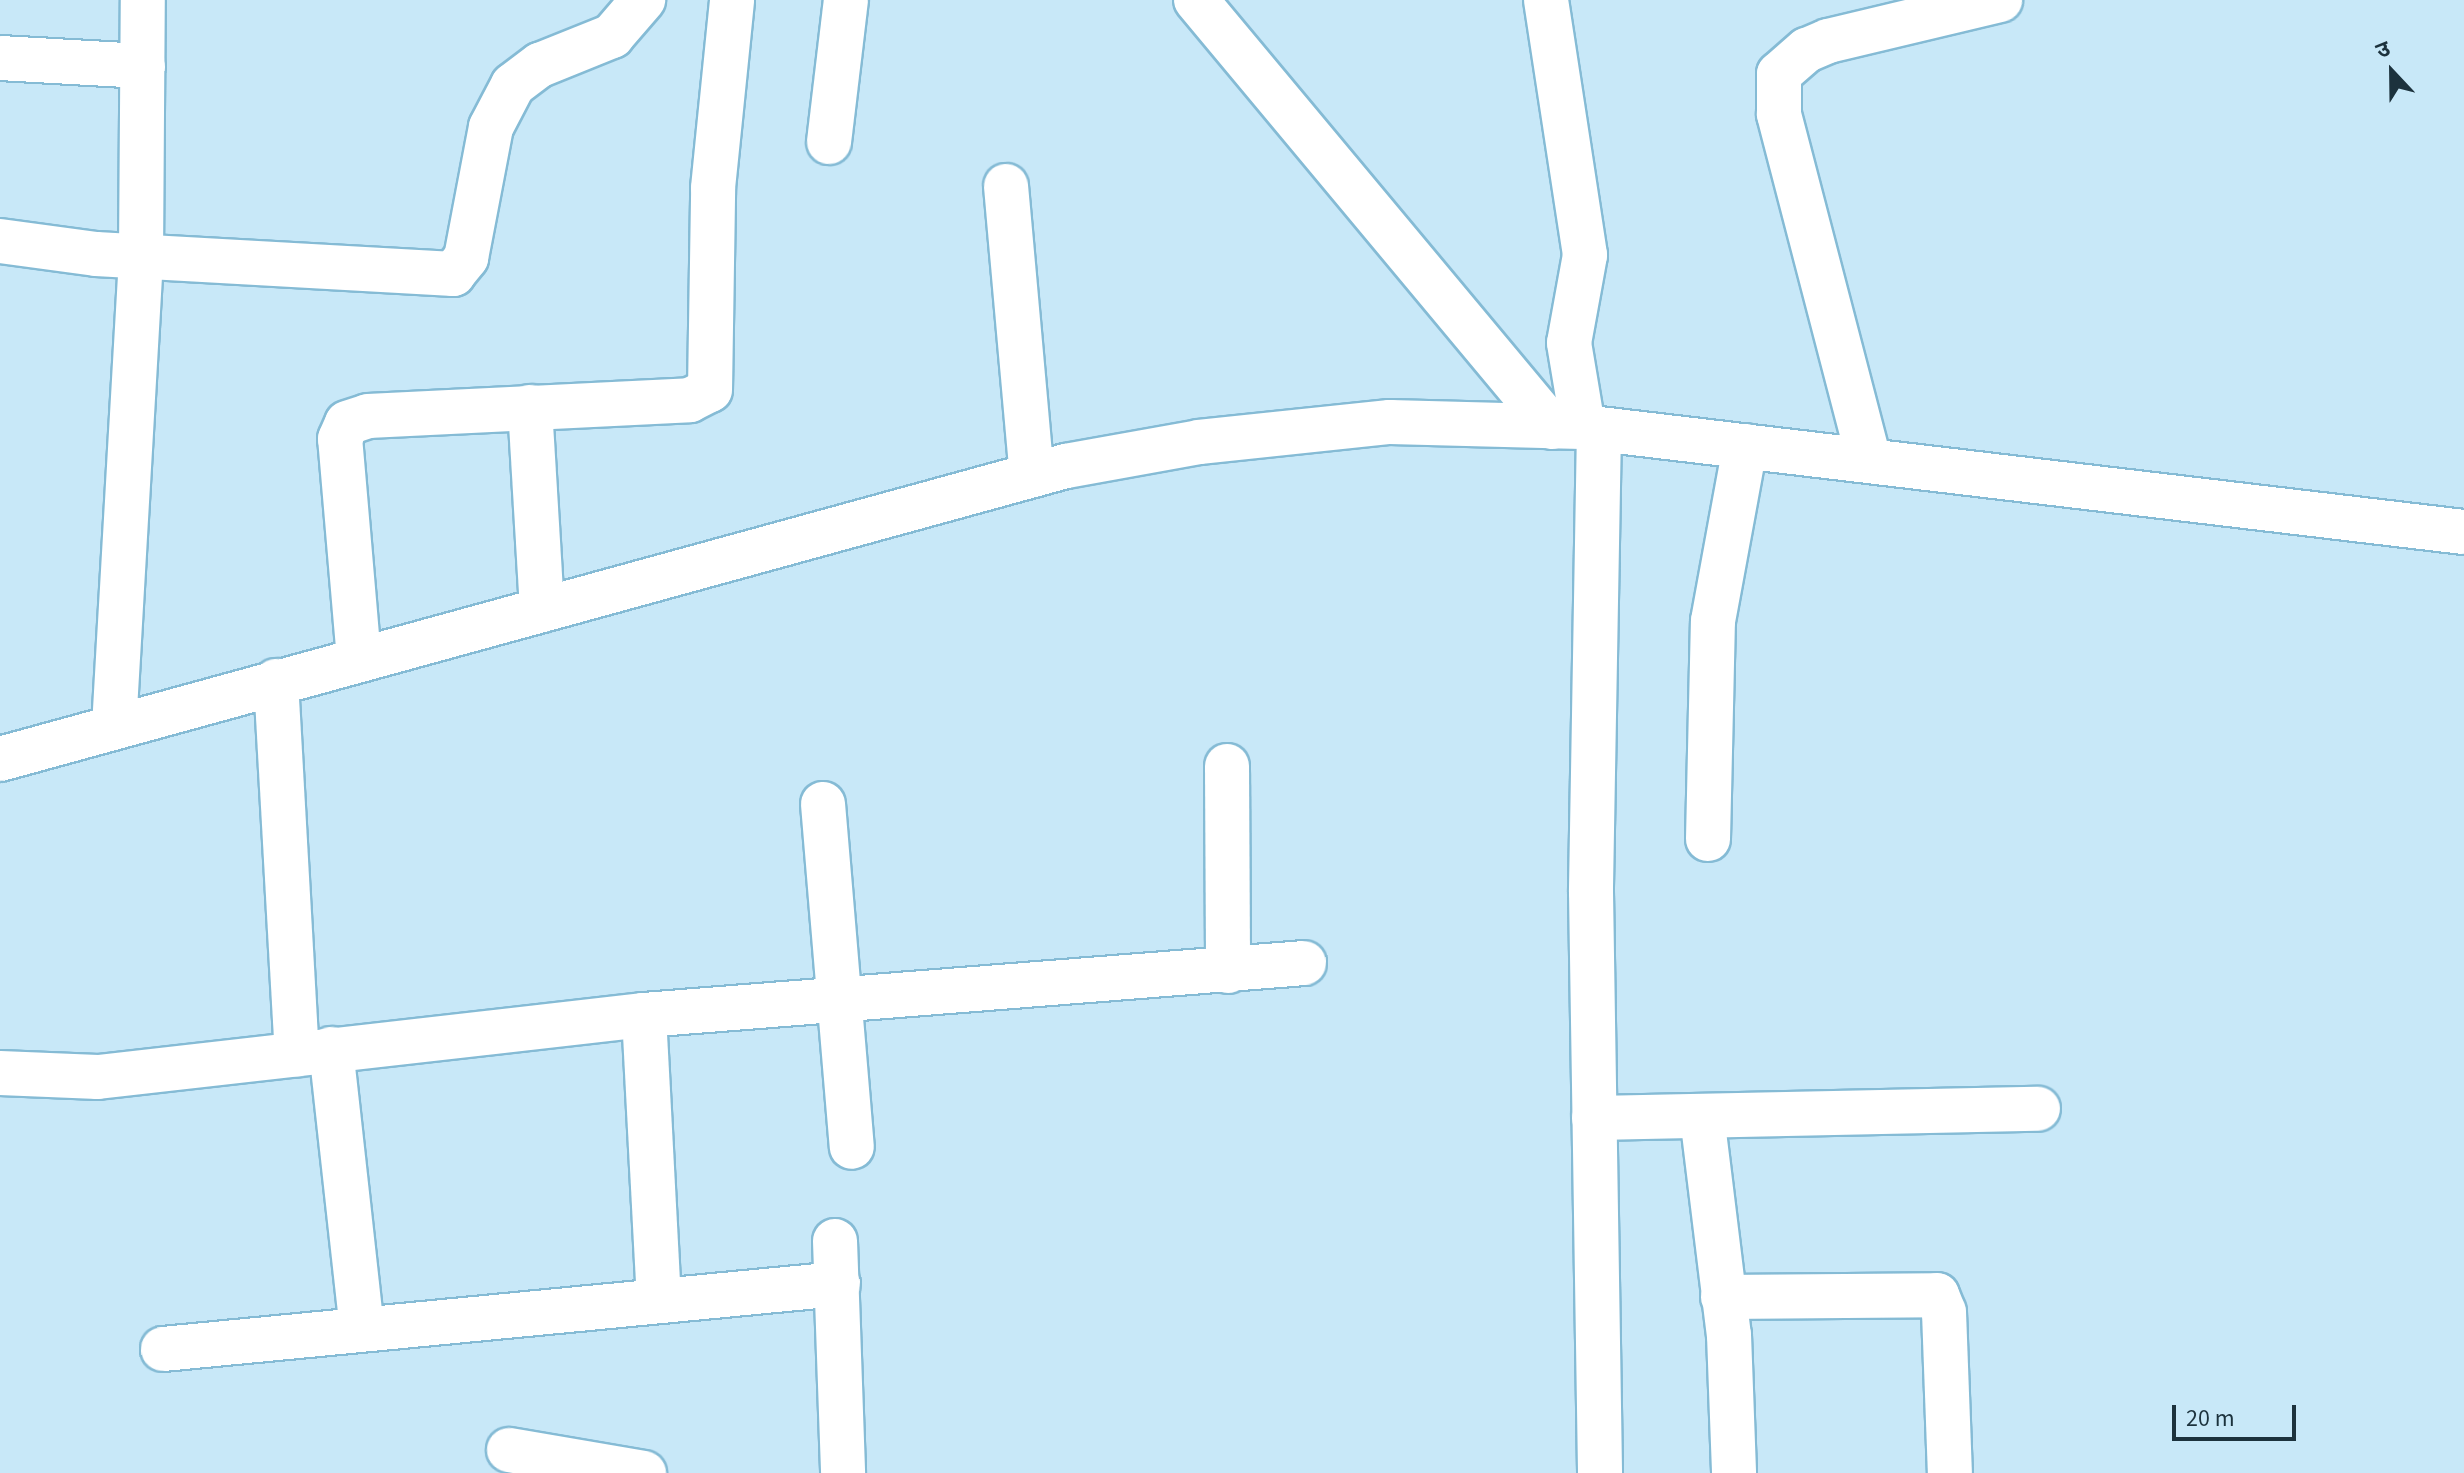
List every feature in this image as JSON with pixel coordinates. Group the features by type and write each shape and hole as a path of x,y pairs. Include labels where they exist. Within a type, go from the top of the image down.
{"street":[{"path":"114,727 141,256 143,0"},
{"path":"0,241 141,256 458,272 484,151 513,85 540,65 612,36 643,0"},
{"path":"359,659 343,428 368,416 690,400 710,390 713,188 732,0"},
{"path":"829,142 846,0"},
{"path":"1196,0 1578,428"},
{"path":"1546,0 1585,255 1569,343 1578,428 1600,1473"},
{"path":"1869,460 1779,114 1779,74 1828,41 2000,0"},
{"path":"0,58 143,66"},
{"path":"1006,186 1032,475"},
{"path":"530,407 542,610"},
{"path":"0,759 1032,475 1199,442 1390,422 1578,428 2464,532"},
{"path":"1708,839 1713,621 1745,446"},
{"path":"276,681 314,1051 362,1329"},
{"path":"1227,766 1228,971"},
{"path":"823,804 837,1004 852,1147"},
{"path":"0,1073 73,1079 644,1015 837,1004 1304,963"},
{"path":"644,1015 659,1301"},
{"path":"1594,1118 2038,1109"},
{"path":"1702,1116 1723,1297 1734,1473"},
{"path":"835,1241 843,1473"},
{"path":"163,1349 838,1284"},
{"path":"1723,1297 1937,1295 1944,1312 1950,1473"},
{"path":"509,1450 644,1473"}]}
